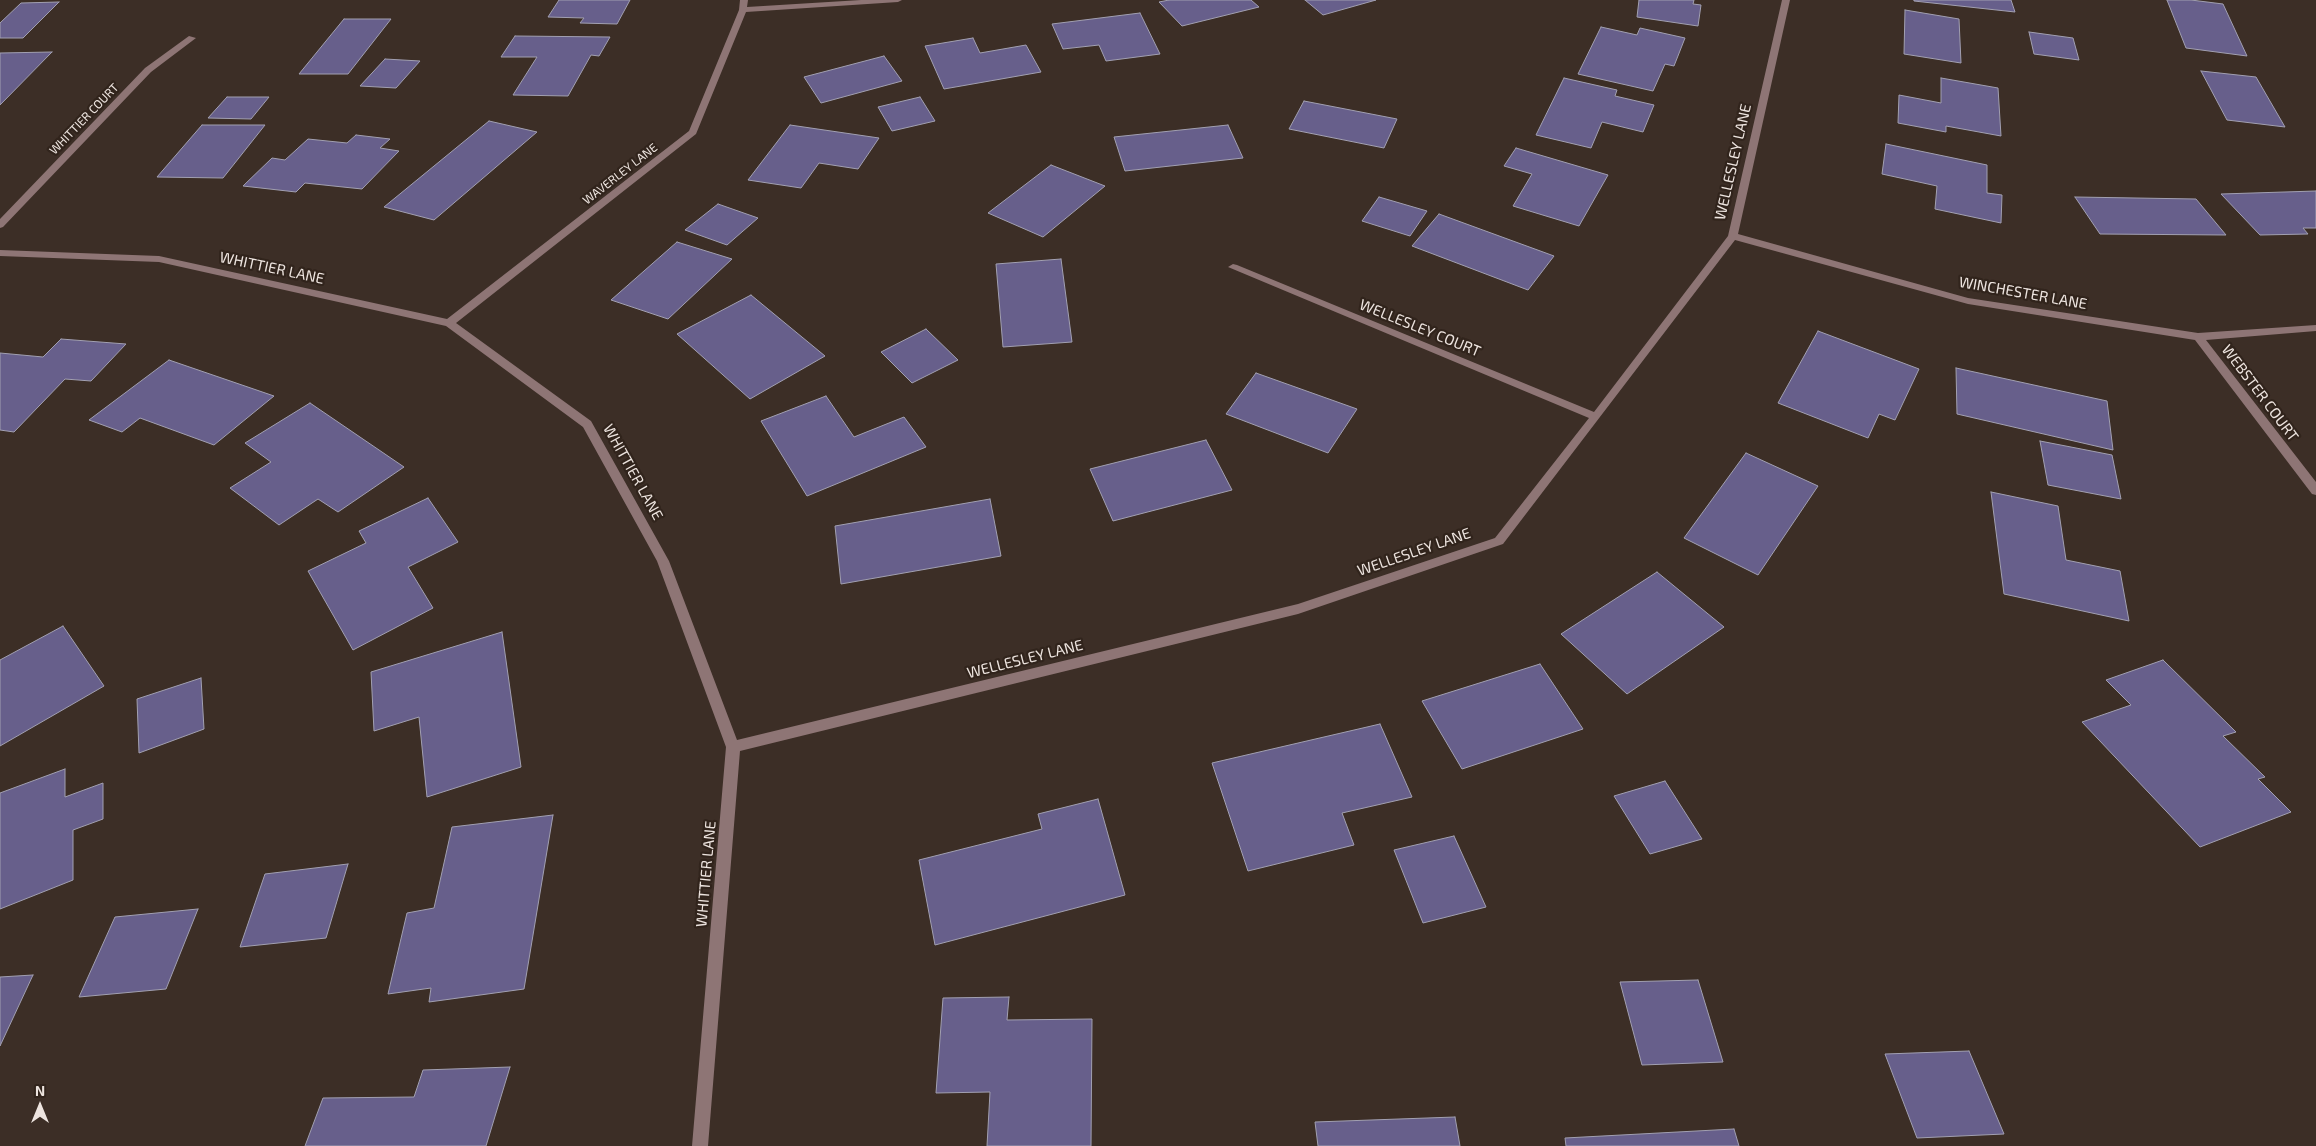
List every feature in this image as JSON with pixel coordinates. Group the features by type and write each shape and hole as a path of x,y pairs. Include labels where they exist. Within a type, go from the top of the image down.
{"street":[{"name":"WAVERLEY LANE","path":"449,323 693,132 743,10 744,0"},
{"path":"743,10 898,0"},
{"name":"WELLESLEY LANE","path":"733,747 1298,609 1498,541 1596,417 1733,236 1786,0"},
{"name":"WHITTIER COURT","path":"0,224 148,70 192,38"},
{"name":"WINCHESTER LANE","path":"1733,236 1968,301 2198,336 2316,328"},
{"name":"WHITTIER LANE","path":"0,253 159,259 449,323 587,424 663,560 733,747 700,1146"},
{"name":"WELLESLEY COURT","path":"1233,267 1596,417"},
{"name":"WEBSTER COURT","path":"2198,336 2316,491"}],"building":[{"path":"559,0 630,0 617,24 580,23 584,18 548,17"},
{"path":"1169,0 1251,0 1259,7 1182,26 1159,2"},
{"path":"1305,0 1376,0 1323,15"},
{"path":"1639,0 1694,0 1693,4 1701,5 1698,26 1637,17"},
{"path":"2011,0 2015,12 1914,1"},
{"path":"2167,0 2191,0 2223,4 2247,56 2186,48"},
{"path":"59,2 23,38 0,38 0,23 21,3"},
{"path":"1905,10 1959,19 1961,63 1904,54"},
{"path":"1140,13 1160,54 1106,61 1099,45 1063,49 1052,24"},
{"path":"344,19 391,19 348,74 299,74"},
{"path":"1601,27 1637,35 1640,28 1685,38 1674,66 1665,64 1653,91 1578,74"},
{"path":"2029,32 2073,38 2079,60 2034,54"},
{"path":"515,36 610,37 599,56 591,55 568,96 513,95 537,57 501,57"},
{"path":"973,38 980,53 1026,45 1041,72 944,89 925,46"},
{"path":"52,52 0,105 0,53"},
{"path":"884,56 902,81 821,103 804,77"},
{"path":"385,59 420,61 396,88 360,86"},
{"path":"2201,71 2256,77 2285,127 2227,120"},
{"path":"1564,78 1617,90 1615,96 1654,105 1643,132 1602,122 1591,148 1536,135"},
{"path":"1941,78 1998,88 2001,136 1946,126 1946,132 1898,123 1899,95 1941,103"},
{"path":"227,97 269,97 251,119 208,118"},
{"path":"920,97 935,121 892,131 878,107"},
{"path":"1304,101 1397,119 1384,148 1289,129"},
{"path":"489,121 537,132 434,220 384,207"},
{"path":"202,125 265,125 223,178 157,177"},
{"path":"790,125 879,138 858,169 819,163 801,188 748,180"},
{"path":"1228,125 1243,158 1125,171 1114,137"},
{"path":"356,135 390,139 380,148 399,151 362,189 305,183 296,192 243,186 272,158 285,160 308,139 347,143"},
{"path":"1886,144 1987,165 1987,193 2002,195 2001,223 1935,209 1937,186 1882,174"},
{"path":"1516,148 1608,175 1579,226 1513,206 1532,174 1504,166"},
{"path":"1051,165 1105,186 1043,237 988,213"},
{"path":"2316,191 2316,228 2303,228 2308,234 2260,235 2221,194"},
{"path":"1379,197 1427,211 1410,236 1362,221"},
{"path":"2075,197 2196,199 2226,235 2100,234"},
{"path":"718,204 758,218 727,245 685,230"},
{"path":"1439,214 1554,256 1528,290 1412,246"},
{"path":"677,242 732,259 668,319 611,300"},
{"path":"1061,259 1072,342 1003,347 996,264"},
{"path":"751,295 825,356 750,399 677,334"},
{"path":"926,329 958,360 912,383 881,352"},
{"path":"1818,331 1919,369 1895,420 1879,414 1868,438 1778,403"},
{"path":"61,339 126,344 91,381 65,379 14,432 0,430 0,353 43,357"},
{"path":"169,360 274,396 214,445 140,418 122,432 89,420"},
{"path":"1956,368 2107,401 2113,450 1957,414"},
{"path":"1256,373 1357,409 1328,453 1226,414"},
{"path":"826,396 854,437 904,417 926,447 807,496 761,421"},
{"path":"310,403 404,467 338,512 318,499 279,525 230,488 271,462 245,443"},
{"path":"1206,440 1232,490 1113,521 1090,469"},
{"path":"2040,441 2112,455 2121,499 2048,485"},
{"path":"1746,453 1818,486 1758,575 1684,538"},
{"path":"1991,492 2058,506 2066,560 2120,571 2129,621 2004,594"},
{"path":"428,498 458,542 408,567 433,608 353,650 308,571 366,543 359,531"},
{"path":"990,499 1001,556 841,584 835,526"},
{"path":"1657,572 1724,627 1627,694 1561,634"},
{"path":"63,626 104,686 0,746 0,660"},
{"path":"502,632 521,767 427,797 419,717 374,731 371,672"},
{"path":"2163,660 2236,732 2223,736 2265,777 2258,779 2291,812 2200,847 2082,722 2131,705 2106,680"},
{"path":"1540,664 1583,729 1462,769 1422,701"},
{"path":"201,678 204,729 139,753 137,699"},
{"path":"1380,724 1412,797 1342,813 1354,845 1248,871 1212,763"},
{"path":"65,769 65,797 103,783 103,819 73,830 73,880 0,909 0,793"},
{"path":"1665,781 1702,839 1650,854 1614,796"},
{"path":"1098,799 1125,895 935,945 919,860 1042,829 1038,814"},
{"path":"553,815 524,989 429,1002 431,988 388,994 407,913 434,908 452,827"},
{"path":"1454,836 1486,907 1423,923 1394,850"},
{"path":"348,864 326,938 240,947 265,874"},
{"path":"198,909 166,989 79,997 115,917"},
{"path":"33,975 0,1046 0,977"},
{"path":"1698,980 1723,1062 1642,1065 1620,982"},
{"path":"1009,997 1007,1020 1092,1019 1091,1146 987,1146 990,1092 936,1093 943,998"},
{"path":"1969,1051 2004,1134 1917,1138 1885,1054"},
{"path":"510,1067 486,1146 305,1146 323,1098 414,1097 423,1070"},
{"path":"1455,1117 1460,1146 1318,1146 1315,1122"},
{"path":"1734,1129 1739,1146 1566,1146 1565,1138"}]}
